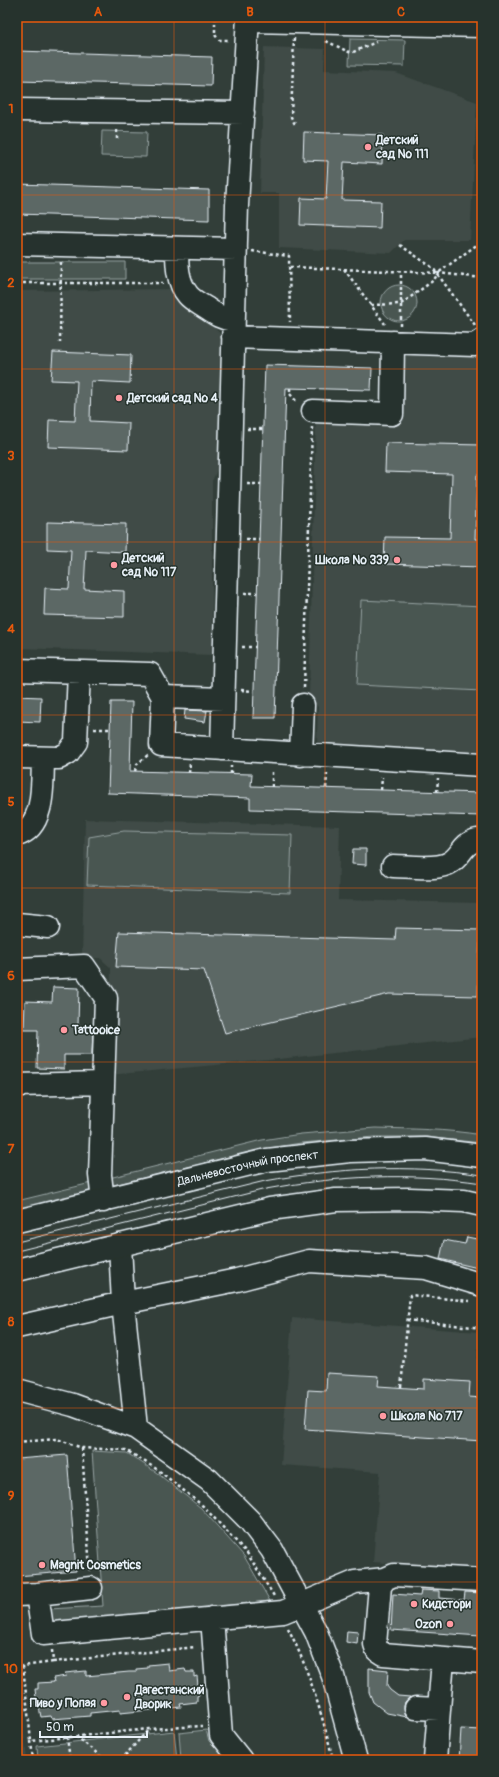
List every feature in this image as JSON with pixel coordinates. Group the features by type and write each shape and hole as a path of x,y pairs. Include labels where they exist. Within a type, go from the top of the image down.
{"main road":[{"path":"222,749 233,328 248,26 295,22 482,26"},
{"path":"17,110 243,114"},
{"path":"17,244 236,249"},
{"path":"177,248 177,267 181,283 188,296 218,316 226,319 233,328 393,342 475,345 480,334"},
{"path":"313,411 392,414 393,342"},
{"path":"17,670 150,674 163,697 161,745 300,755 482,765"},
{"path":"17,757 59,758 68,753 76,742 79,672"},
{"path":"163,697 223,699"},
{"path":"300,755 303,705"},
{"path":"17,835 21,834 34,822 42,800 42,758"},
{"path":"393,866 440,867 452,862 469,843 477,840"},
{"path":"17,924 48,927"},
{"path":"17,969 84,966 106,998 100,1179 102,1201"},
{"path":"17,1085 103,1083"},
{"name":"Дальневосточный проспект","path":"17,1221 267,1160 350,1151 418,1149 482,1156"},
{"path":"17,1270 270,1209 336,1200 410,1199 464,1201 482,1204"},
{"path":"120,1245 123,1303 136,1428"},
{"path":"17,1327 123,1303 236,1280 309,1261 426,1268 479,1294"},
{"path":"17,1390 73,1405 136,1428 209,1480 250,1521 272,1550 292,1608 316,1632 332,1676 356,1760"},
{"path":"91,1588 27,1595 43,1634 50,1632 212,1618 292,1608 355,1582 385,1579 394,1575 482,1580"},
{"path":"385,1579 380,1586 375,1644 377,1650 383,1654 482,1662"},
{"path":"212,1618 221,1735 241,1760"},
{"path":"435,1760 443,1659"},
{"path":"416,1708 439,1709"}],"path":[{"path":"215,17 215,35 219,40 248,26"},
{"path":"295,22 291,117 296,126"},
{"path":"371,305 401,304 434,280 438,273 482,241"},
{"path":"60,343 61,245"},
{"path":"400,245 438,273 480,334"},
{"path":"274,254 289,256 290,328"},
{"path":"290,267 438,273 482,278"},
{"path":"343,268 391,331 393,342"},
{"path":"401,271 401,321"},
{"path":"17,283 181,283"},
{"path":"303,705 313,411"},
{"path":"401,1388 410,1295 479,1294"},
{"path":"407,1320 482,1328"},
{"path":"17,1442 56,1439 82,1448 126,1450 158,1470 203,1506 247,1553 292,1608 286,1626 298,1649 328,1736 333,1760"},
{"path":"82,1448 91,1588"},
{"path":"50,1632 53,1662"},
{"path":"33,1760 23,1666 215,1645"},
{"path":"31,1742 149,1729 220,1725"},
{"path":"121,1760 149,1729"},
{"path":"76,1736 105,1760"},
{"path":"67,1738 70,1760"}],"shaded area":[{"path":"350,39 405,40 404,66 349,65"},
{"name":"Детский сад № 111","path":"264,47 325,49 324,70 396,73 477,102 470,240 404,240 391,253 279,248 279,193 260,193"},
{"path":"102,131 147,132 146,157 101,156"},
{"path":"20,262 125,262 125,279 20,279"},
{"path":"399,285 409,288 414,293 417,303 414,313 409,318 399,321 389,318 384,313 381,303 384,293 389,288"},
{"path":"173,289 222,335 221,462 212,481 212,655 17,648 17,291"},
{"name":"Школа № 339","path":"482,351 482,753 317,744 318,707 309,696 316,421 401,423 404,360 408,353"},
{"path":"361,600 482,606 482,691 357,685"},
{"path":"85,819 340,826 338,900 482,903 482,1037 279,1059 109,1075 111,968 100,958 82,958"},
{"path":"124,831 292,835 290,893 87,885 89,837"},
{"path":"375,1128 469,1133 482,1135 482,1143 424,1137 374,1137 301,1143 263,1149 106,1187 105,1179 262,1140 301,1134"},
{"path":"91,1183 92,1191 17,1210 17,1201"},
{"name":"Школа № 717","path":"292,1318 479,1332 477,1364 482,1368 482,1571 373,1562 380,1472 281,1465"},
{"path":"92,1451 127,1453 157,1473 201,1508 244,1556 270,1601 51,1623 49,1609 103,1606"},
{"path":"17,1670 27,1760 17,1760"},
{"path":"206,1730 209,1741 224,1756 181,1759 179,1733"},
{"path":"174,1731 177,1760 38,1760 37,1746"}],"building":[{"path":"17,51 212,57 211,86 17,81"},
{"path":"304,132 383,135 382,164 344,162 342,200 381,201 380,228 300,225 301,198 326,199 328,161 303,160"},
{"path":"17,184 209,190 209,220 17,214"},
{"path":"53,352 131,355 130,383 91,381 90,421 129,423 128,450 48,447 49,420 75,421 77,381 51,380"},
{"path":"265,365 372,368 371,390 286,388 275,718 253,718"},
{"path":"386,443 482,445 482,475 477,475 475,539 482,539 482,567 384,564 385,537 450,538 452,474 385,472"},
{"path":"47,522 126,524 125,552 86,550 84,589 124,591 124,617 44,615 45,588 69,589 71,550 47,549"},
{"path":"17,696 41,697 40,722 17,721"},
{"path":"111,702 132,702 130,771 252,774 251,786 482,793 482,816 250,809 250,798 108,793"},
{"path":"185,710 207,711 205,722 184,719"},
{"path":"353,849 366,849 366,865 352,864"},
{"path":"396,928 480,930 478,996 389,994 225,1033 204,970 116,967 119,932 395,940"},
{"path":"53,987 79,988 78,1026 93,1027 92,1055 64,1055 64,1069 37,1068 38,1030 24,1030 25,1001 52,1002"},
{"path":"467,1237 482,1240 482,1269 440,1259 444,1240 465,1244"},
{"path":"327,1373 379,1376 378,1386 424,1389 424,1379 470,1382 469,1397 482,1398 482,1441 305,1429 308,1390 326,1391"},
{"path":"67,1455 76,1571 17,1576 17,1459"},
{"path":"421,1590 439,1591 439,1598 464,1600 465,1592 482,1593 481,1636 391,1630 393,1594 420,1596"},
{"path":"347,1631 358,1632 357,1644 346,1642"},
{"path":"168,1663 169,1671 185,1669 186,1672 194,1672 194,1677 197,1676 199,1695 197,1696 197,1702 180,1704 181,1707 120,1713 120,1710 90,1713 90,1716 52,1719 51,1716 41,1717 39,1707 37,1707 35,1689 38,1689 38,1683 54,1682 53,1678 66,1676 65,1673 86,1671 86,1676 136,1672 136,1669 148,1668 148,1665"},
{"path":"369,1668 388,1670 387,1686 390,1690 398,1696 410,1697 405,1702 404,1707 407,1717 387,1713 373,1702 369,1692"},
{"path":"461,1729 482,1730 482,1760 459,1760"}],"tram line":[{"path":"17,1242 265,1181 319,1173 346,1170 428,1169 482,1175"},
{"path":"17,1251 266,1189 320,1181 347,1178 428,1177 482,1183"}],"place":[{"name":"Детский сад № 111","path":"368,147"},
{"name":"Детский сад № 4","path":"119,398"},
{"name":"Школа № 339","path":"397,560"},
{"name":"Детский сад № 117","path":"114,565"},
{"name":"Tattooice","path":"64,1030"},
{"name":"Школа № 717","path":"383,1416"},
{"name":"Magnit Cosmetics","path":"42,1565"},
{"name":"Кидстори","path":"414,1604"},
{"name":"Ozon","path":"450,1624"},
{"name":"Дагестанский Дворик","path":"127,1697"},
{"name":"Пиво у Попая","path":"104,1703"}]}
